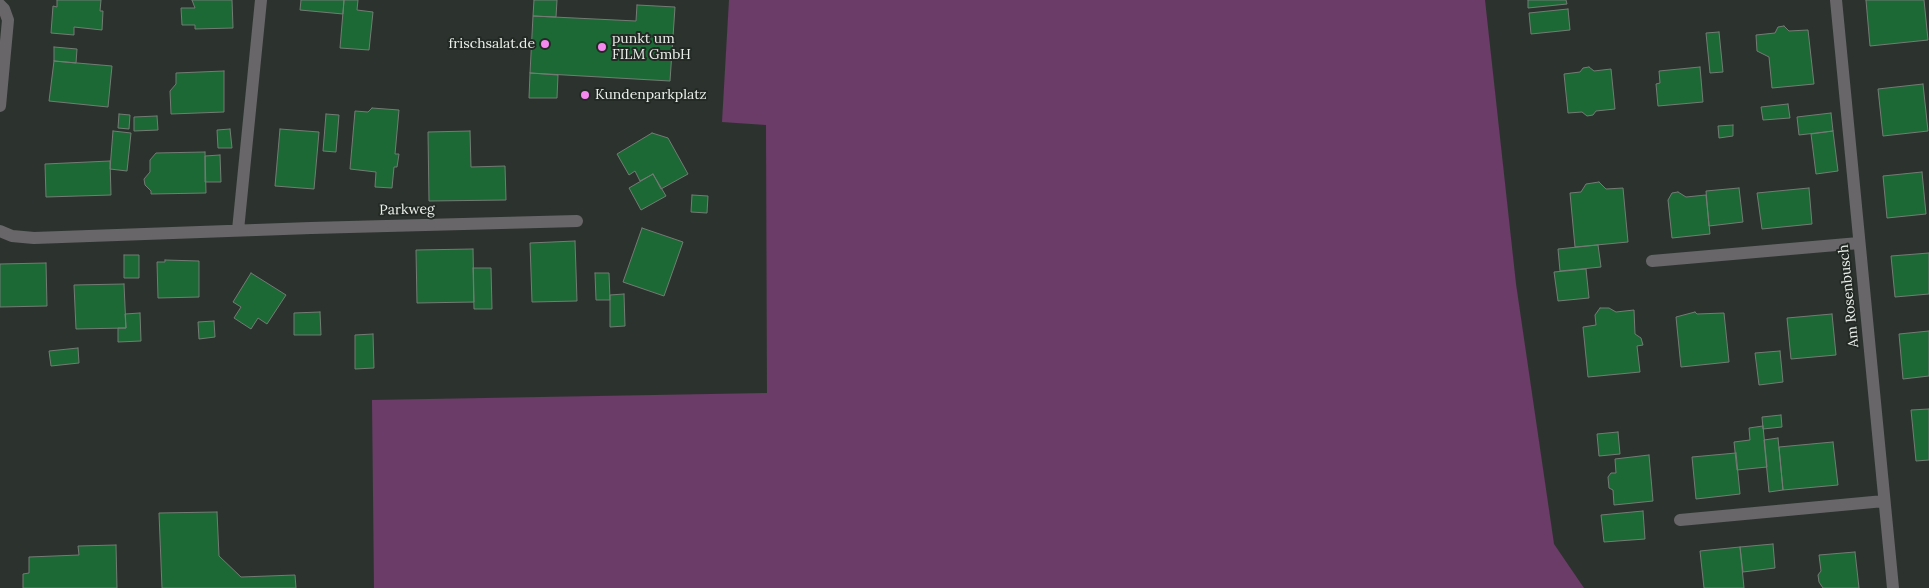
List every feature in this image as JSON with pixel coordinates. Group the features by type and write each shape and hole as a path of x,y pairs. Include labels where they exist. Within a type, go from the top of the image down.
{"street":[{"path":"238,230 261,0"},
{"name":"Am Rosenbusch","path":"1836,0 1893,588"},
{"path":"0,5 4,9 8,20 0,106"},
{"name":"Parkweg","path":"0,230 12,236 34,238 238,230 577,221"},
{"path":"1652,261 1859,243"},
{"path":"1680,520 1884,501"}],"shaded area":[{"path":"729,0 1485,0 1516,284 1554,544 1584,588 374,588 372,400 767,393 766,125 722,122"}],"building":[{"path":"57,0 101,0 100,11 103,11 102,30 74,27 74,35 51,33 53,6 57,7"},
{"path":"192,0 232,0 233,28 195,29 195,25 182,25 181,8 195,8"},
{"path":"301,0 344,0 343,14 300,10"},
{"path":"344,0 358,0 357,10 373,12 369,50 340,48"},
{"path":"534,0 557,0 556,17 533,16"},
{"path":"1528,0 1566,0 1567,4 1528,8"},
{"path":"1866,0 1924,0 1928,40 1870,46"},
{"name":"punkt um FILM GmbH","path":"637,5 675,7 670,81 530,73 533,16 636,21"},
{"path":"1568,9 1570,30 1531,34 1529,13"},
{"path":"1784,26 1789,31 1808,30 1814,84 1772,88 1769,57 1757,51 1756,35 1775,33 1778,27"},
{"path":"1719,32 1723,72 1710,73 1706,33"},
{"path":"54,47 77,49 76,63 54,61"},
{"path":"54,61 112,66 108,107 49,101"},
{"path":"1589,67 1594,71 1611,69 1615,109 1596,111 1593,115 1587,116 1582,112 1568,113 1564,74 1580,72 1583,68"},
{"path":"1700,67 1703,102 1658,106 1656,84 1660,83 1659,71"},
{"path":"224,71 224,112 171,114 170,91 176,84 176,73"},
{"path":"530,73 558,75 557,98 529,98"},
{"path":"1923,84 1928,131 1883,136 1878,89"},
{"path":"1788,104 1790,118 1763,120 1761,107"},
{"path":"372,108 399,110 395,154 399,154 397,167 394,167 392,188 375,187 376,172 350,169 355,111 368,112"},
{"path":"1831,113 1833,131 1799,135 1797,117"},
{"path":"119,114 130,115 129,129 118,128"},
{"path":"326,114 339,115 336,152 323,151"},
{"path":"157,116 158,130 134,131 134,117"},
{"path":"1733,125 1733,136 1719,138 1718,126"},
{"path":"230,129 232,148 218,148 217,130"},
{"path":"280,129 319,132 314,189 275,186"},
{"path":"113,131 131,133 127,171 110,169"},
{"path":"470,131 471,167 505,166 506,200 429,201 428,132"},
{"path":"1833,131 1838,171 1816,174 1811,134"},
{"path":"652,133 668,138 688,174 661,189 653,174 640,181 635,171 629,175 617,154"},
{"path":"205,152 206,193 151,194 151,191 145,185 144,179 150,172 150,160 156,153"},
{"path":"220,155 221,182 205,182 205,156"},
{"path":"110,161 111,195 46,197 45,164"},
{"path":"1922,172 1926,214 1887,218 1883,176"},
{"path":"653,174 666,196 641,210 629,188"},
{"path":"1599,182 1606,189 1623,188 1628,242 1575,247 1570,193 1581,192 1586,184"},
{"path":"1739,188 1743,222 1709,226 1706,191"},
{"path":"1809,188 1812,224 1762,229 1757,193"},
{"path":"1678,192 1686,197 1706,195 1710,234 1672,238 1668,200 1672,193"},
{"path":"692,195 708,196 707,213 691,212"},
{"path":"642,228 683,242 664,296 623,282"},
{"path":"575,241 577,301 532,302 530,243"},
{"path":"1598,245 1601,267 1560,271 1558,249"},
{"path":"473,249 474,302 417,303 416,250"},
{"path":"1929,253 1929,294 1895,297 1891,256"},
{"path":"124,255 139,255 139,278 124,278"},
{"path":"165,260 199,261 199,297 158,298 157,262 165,262"},
{"path":"46,263 47,306 0,307 0,264"},
{"path":"473,268 491,268 492,309 474,309"},
{"path":"1586,269 1589,298 1558,301 1554,272"},
{"path":"251,273 286,295 267,324 258,318 251,329 234,318 241,307 233,302"},
{"path":"595,273 609,273 610,300 596,300"},
{"path":"124,284 126,328 76,329 74,285"},
{"path":"624,294 625,326 610,327 610,295"},
{"path":"1600,308 1609,308 1616,312 1634,310 1635,334 1641,338 1643,345 1637,346 1640,372 1588,377 1583,327 1596,325 1595,315"},
{"path":"320,312 321,335 294,335 294,313"},
{"path":"1695,312 1697,314 1724,313 1729,362 1681,367 1676,317"},
{"path":"140,313 141,341 118,342 118,328 126,328 125,314"},
{"path":"1832,314 1836,355 1791,359 1787,318"},
{"path":"214,321 215,337 199,339 198,322"},
{"path":"1929,331 1929,376 1903,379 1899,334"},
{"path":"373,334 374,368 355,369 355,335"},
{"path":"78,348 79,363 51,366 49,351"},
{"path":"1780,351 1783,382 1759,385 1755,353"},
{"path":"1929,409 1929,460 1916,461 1911,410"},
{"path":"1781,415 1782,427 1763,429 1762,417"},
{"path":"1763,426 1767,467 1737,470 1734,442 1750,440 1749,428"},
{"path":"1618,432 1620,454 1599,456 1597,434"},
{"path":"1778,438 1783,490 1769,492 1764,440"},
{"path":"1833,442 1838,485 1783,490 1779,447"},
{"path":"1736,453 1740,494 1696,499 1692,457"},
{"path":"1649,455 1653,501 1614,505 1613,490 1609,488 1608,477 1611,473 1616,473 1615,459"},
{"path":"1643,511 1645,539 1604,542 1601,515"},
{"path":"217,512 219,556 241,577 295,575 296,588 162,588 159,513"},
{"path":"1773,544 1775,568 1743,572 1740,547"},
{"path":"116,545 117,588 23,588 23,574 29,573 29,557 79,555 78,546"},
{"path":"1740,547 1744,588 1704,588 1700,551"},
{"path":"1855,552 1859,588 1823,588 1819,582 1818,575 1821,571 1819,555"}],"place":[{"name":"frischsalat.de","path":"545,44"},
{"name":"punkt um FILM GmbH","path":"602,47"},
{"name":"Kundenparkplatz","path":"585,95"}]}
